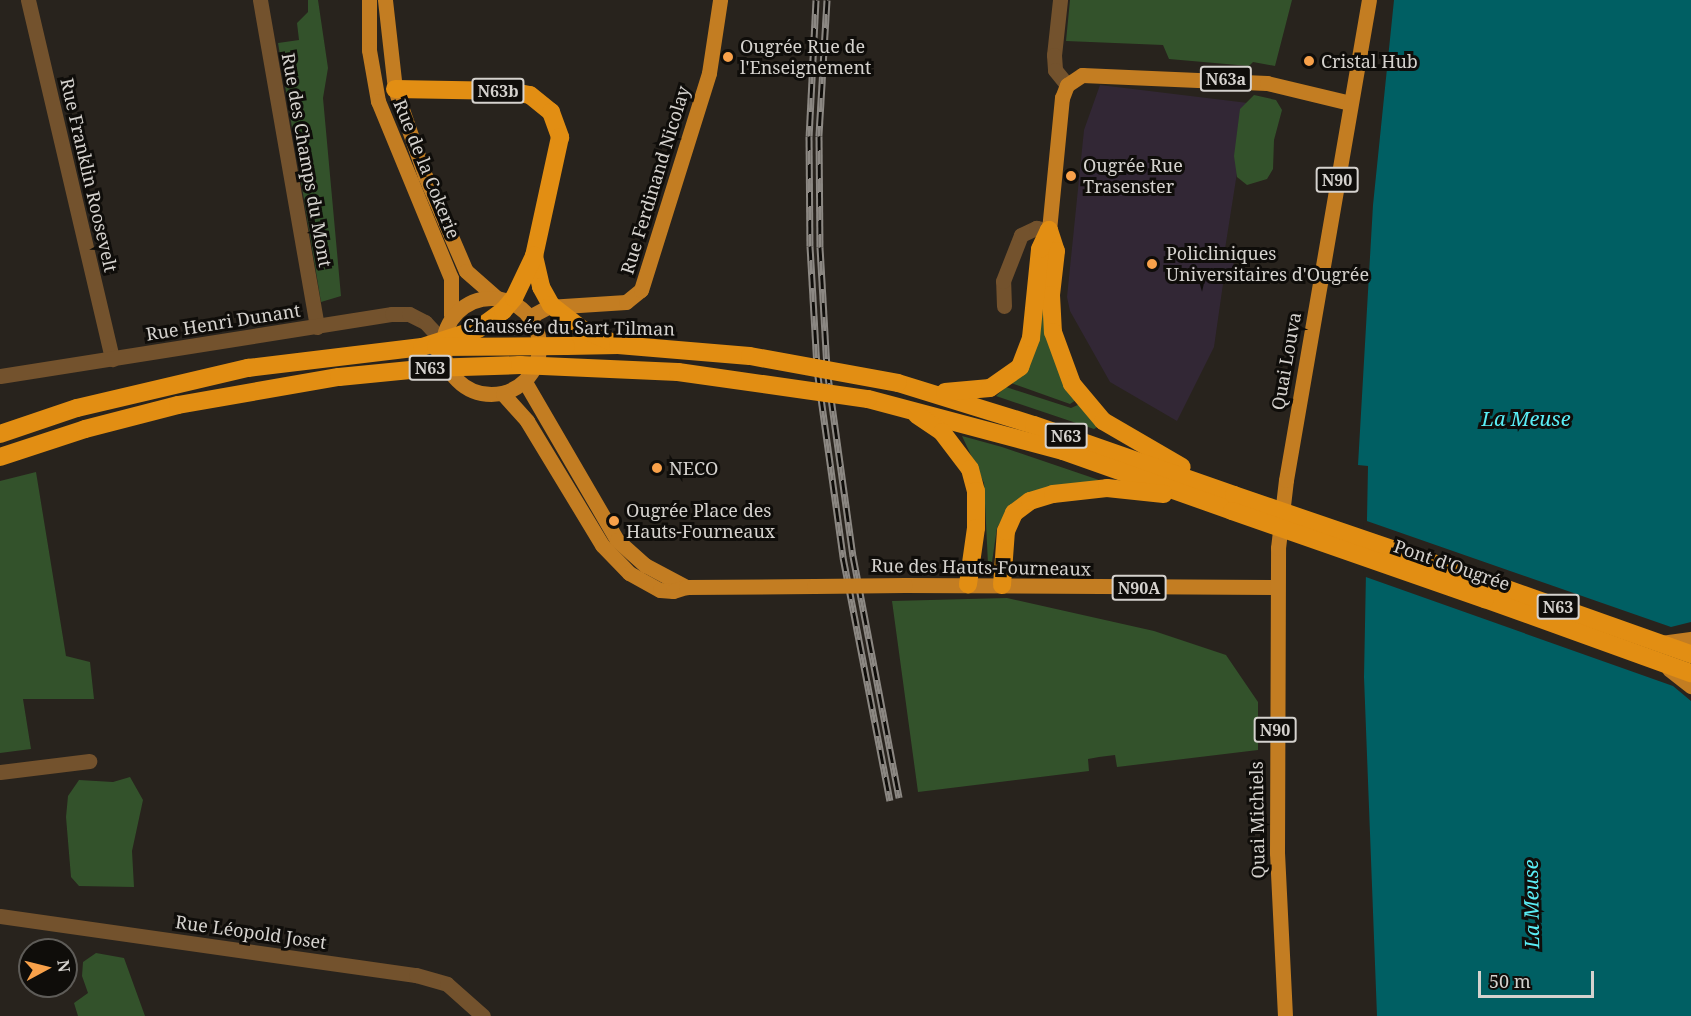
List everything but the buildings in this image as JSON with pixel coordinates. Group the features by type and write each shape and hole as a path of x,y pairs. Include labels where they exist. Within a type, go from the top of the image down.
{"highway":[{"name":"N63b","path":"395,89 509,91 530,95 543,103 556,122 560,137 534,256"},
{"path":"932,392 990,388 1020,367 1030,344 1040,249 1049,230"},
{"path":"1049,230 1056,251 1051,295 1053,332 1072,384 1103,421 1177,463 1199,490"},
{"path":"534,256 541,286 551,305 582,329 618,345"},
{"path":"422,347 478,329 503,311 514,298 534,256"},
{"name":"Chaussée du Sart Tilman","path":"0,434 77,408 248,368 422,347 618,345 750,356 898,383 932,392 1233,503"},
{"name":"Chaussée du Sart Tilman","path":"0,457 85,429 189,402 327,378 431,368 520,365 657,370 756,380 897,404 1199,490"},
{"path":"897,404 942,432 969,469 976,491 976,528 968,584"},
{"path":"1002,585 1006,531 1014,513 1030,501 1053,494 1107,488 1199,490"},
{"name":"Pont d'Ougrée","path":"1233,503 1660,652 1691,673"},
{"name":"Pont d'Ougrée","path":"1660,652 1691,654"}],"main road":[{"name":"Rue de la Cokerie","path":"369,0 369,50 378,101 451,278 451,315"},
{"name":"Rue de la Cokerie","path":"385,0 395,89 425,176 465,268 479,287 498,299"},
{"name":"Rue Ferdinand Nicolay","path":"529,316 548,307 626,302 641,290 709,73 720,0"},
{"name":"Quai Louva","path":"1276,587 1286,480 1369,0"},
{"name":"N63a","path":"1067,85 1082,75 1100,73 1223,79 1267,82 1350,103"},
{"path":"1049,230 1062,98 1067,85"},
{"path":"498,299 529,316 536,328 539,354 525,382 503,394 475,393 458,384 447,363 443,341 444,327 451,315 472,301 498,299"},
{"path":"525,382 616,540 645,565 686,587"},
{"name":"Rue des Hauts-Fourneaux","path":"503,394 518,408 578,510 616,561 660,590 686,587 968,584 1276,587"},
{"name":"Quai Michiels","path":"1276,587 1277,853 1285,1016"},
{"path":"1691,639 1660,652 1691,686"}],"street":[{"name":"Rue Franklin Roosevelt","path":"28,0 112,359"},
{"name":"Rue des Champs du Mont","path":"260,0 317,327"},
{"path":"1060,0 1055,62 1067,85"},
{"path":"1004,306 1003,281 1021,234 1036,228 1049,230"},
{"name":"Rue Henri Dunant","path":"0,376 317,327 375,315 409,314 425,322 443,341"},
{"path":"0,772 89,761"},
{"name":"Rue Léopold Joset","path":"0,916 416,975 447,984 483,1016"}],"shaded area":[{"name":"Policliniques Universitaires d'Ougrée","path":"1100,85 1248,103 1225,249 1235,253 1232,275 1224,277 1214,347 1177,421 1110,382 1070,311 1067,297 1084,130"}],"green space":[{"path":"308,0 318,0 328,68 323,98 341,296 321,302 278,43 299,40 297,23 308,12"},
{"path":"1070,0 1292,0 1275,66 1253,62 1249,66 1169,59 1163,45 1066,41"},
{"path":"1254,95 1276,100 1282,110 1274,140 1273,169 1267,179 1247,185 1237,177 1234,156 1240,109"},
{"path":"1045,256 1045,304 1076,400 1070,404 1011,383"},
{"path":"1006,387 1071,408 1080,404 1099,426 1094,429 996,396"},
{"path":"962,436 1099,480 1007,511 997,528 992,562 988,564 984,483"},
{"path":"36,472 66,656 90,662 94,699 23,699 31,749 0,753 0,481"},
{"path":"1007,598 1154,631 1226,655 1258,702 1258,750 1117,767 1115,755 1088,759 1089,771 918,792 892,601"},
{"path":"130,777 143,800 132,851 134,887 79,886 71,877 66,817 68,796 79,780 113,782"},
{"path":"96,953 124,958 145,1016 78,1016 74,1003 88,993 82,976 83,962"}],"water":[{"name":"La Meuse","path":"1394,0 1691,0 1691,1016 1377,1016 1364,677 1368,466 1358,465 1373,205"}],"pier":[{"path":"1364,520 1671,627 1691,622 1691,701 1673,686 1363,576"}],"railway":[{"path":"816,0 809,136 810,246 817,369 843,557 890,800"},
{"path":"827,0 819,136 820,247 827,369 853,556 899,798"}],"place":[{"name":"Ougrée Rue de l'Enseignement","path":"728,57"},
{"name":"Cristal Hub","path":"1309,61"},
{"name":"Ougrée Rue Trasenster","path":"1071,176"},
{"name":"Policliniques Universitaires d'Ougrée","path":"1152,264"},
{"name":"NECO","path":"657,468"},
{"name":"Ougrée Place des Hauts-Fourneaux","path":"614,521"}]}
